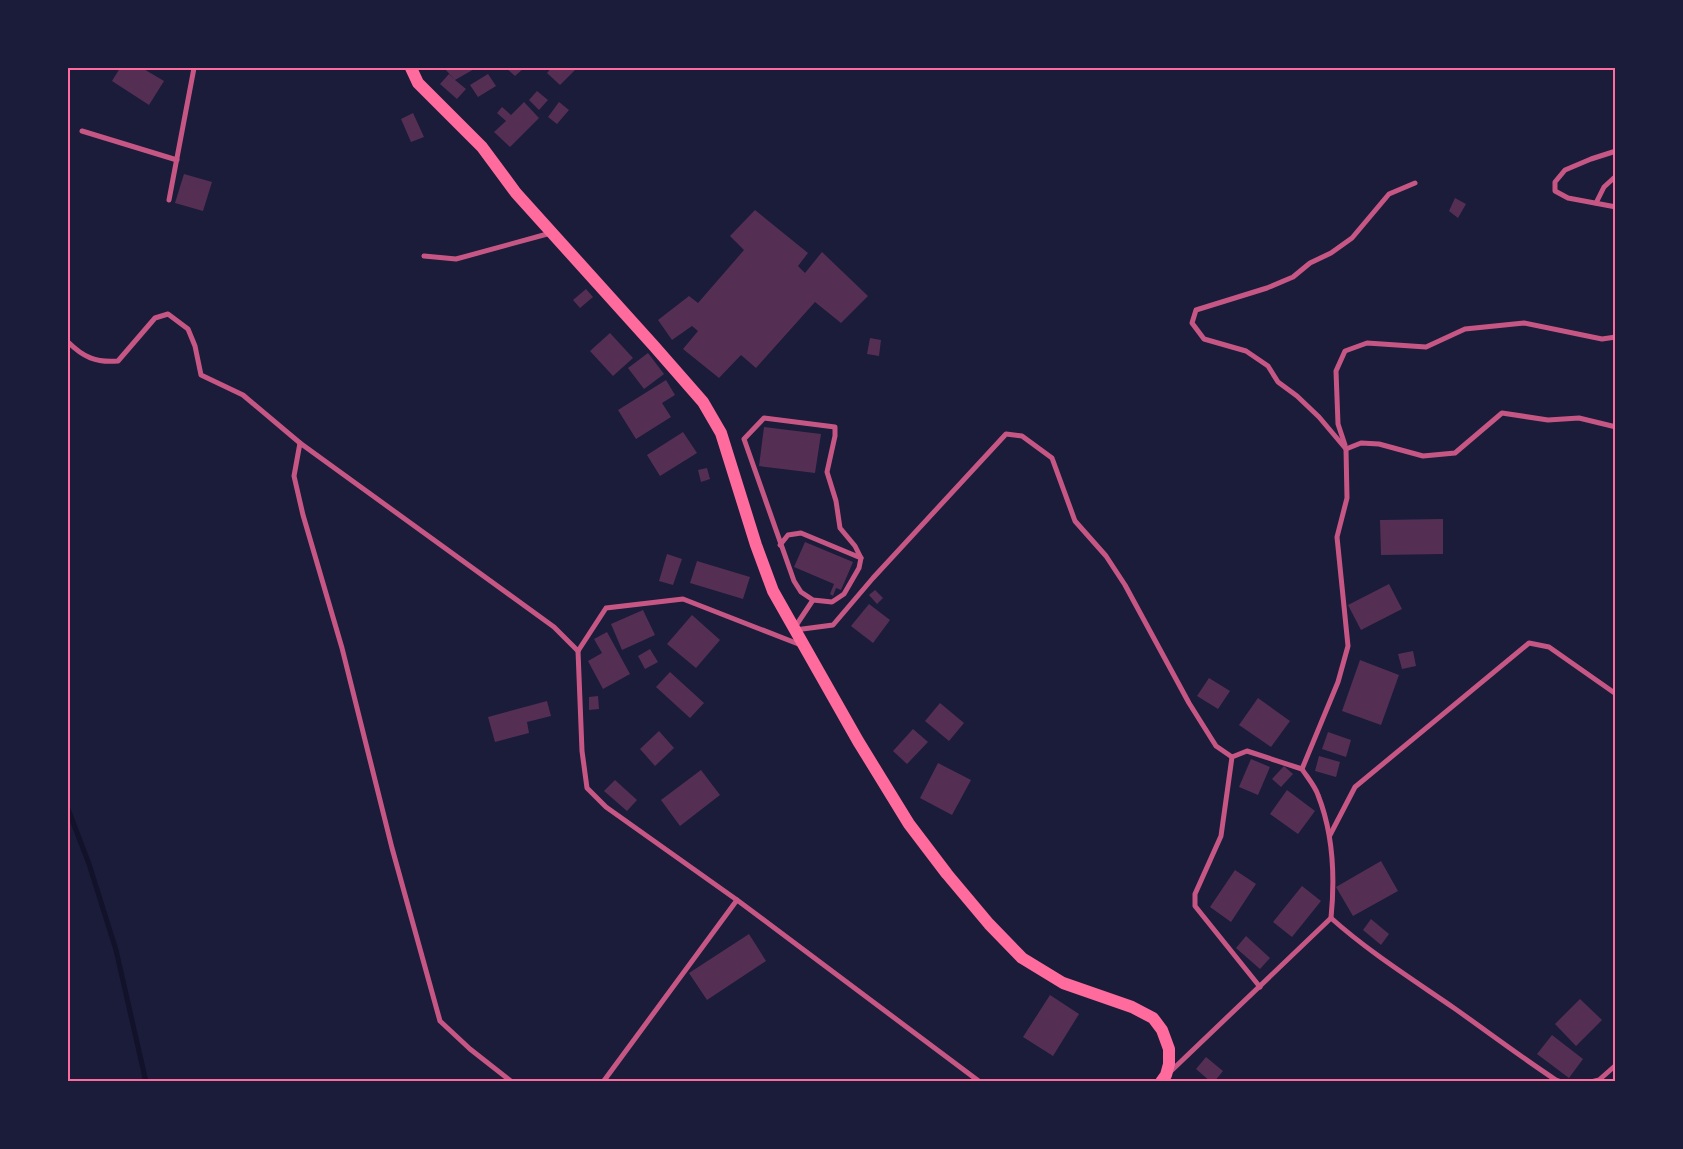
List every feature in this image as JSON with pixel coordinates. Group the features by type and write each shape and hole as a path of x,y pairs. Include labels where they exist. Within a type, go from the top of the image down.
{"main road":[{"path":"411,68 418,83 482,147 516,192 703,402 721,433 756,545 773,591 858,741 909,824 947,874 989,924 1022,958 1063,983 1132,1007 1153,1018 1162,1030 1169,1049 1169,1064 1163,1078"}],"street":[{"path":"169,200 194,68"},
{"path":"82,132 177,160"},
{"path":"1616,151 1565,170 1555,182 1555,191 1568,198 1616,207"},
{"path":"1596,203 1604,187 1616,176"},
{"path":"1346,449 1314,412 1278,382 1268,366 1246,351 1204,339 1192,323 1196,310 1267,288 1293,277 1310,263 1352,238 1388,194 1416,183"},
{"path":"424,256 456,259 552,233"},
{"path":"68,342 78,353 103,362 118,361 155,318 168,314 188,329 195,346 200,375 243,395 300,443 554,627 578,651"},
{"path":"1302,769 1338,682 1348,646 1337,537 1347,498 1346,449 1338,424 1336,371 1345,351 1367,343 1426,346 1464,329 1524,323 1602,339 1616,337"},
{"path":"1346,449 1361,444 1379,444 1423,456 1455,453 1502,414 1548,420 1579,418 1616,427"},
{"path":"764,418 835,427 835,436 826,472 836,501 840,528 855,546 861,558 859,568 844,594 832,602 813,600 801,592 780,545 744,439 764,418"},
{"path":"794,630 833,625 873,578 1006,434 1022,436 1052,458 1075,521 1106,556 1125,585 1216,746 1232,757"},
{"path":"300,443 294,476 342,648 392,848 440,1021 470,1049 512,1082"},
{"path":"780,545 788,534 801,532 861,558"},
{"path":"802,645 683,599 606,608 578,651 582,751 587,788 606,807 737,900 980,1082"},
{"path":"794,630 813,600"},
{"path":"1330,835 1355,787 1529,643 1549,647 1616,694"},
{"path":"1163,1078 1331,918 1333,895 1330,835 1318,794 1302,769 1248,751 1232,757"},
{"path":"1232,757 1221,836 1196,894 1195,906 1260,987"},
{"path":"603,1082 737,900"},
{"path":"1331,918 1352,937 1384,960 1518,1054 1556,1080 1562,1082"},
{"path":"1591,1082 1599,1080 1616,1065"}],"building":[{"path":"120,68 142,68 164,81 149,105 112,81"},
{"path":"476,68 455,80 445,69"},
{"path":"506,68 524,68 515,76"},
{"path":"551,68 577,68 560,85 547,73"},
{"path":"449,74 466,89 457,99 440,84"},
{"path":"488,74 496,86 478,97 470,85"},
{"path":"537,91 548,100 539,110 529,100"},
{"path":"524,102 539,118 510,147 494,132 506,121 497,113 502,107 511,115"},
{"path":"559,102 569,110 557,124 548,117"},
{"path":"413,113 424,137 411,142 401,119"},
{"path":"184,174 212,182 203,211 175,203"},
{"path":"1455,198 1466,204 1458,218 1449,211"},
{"path":"755,210 808,253 798,266 805,273 822,252 868,296 841,323 815,302 756,368 741,355 719,378 683,349 698,331 692,326 672,340 658,320 689,296 698,303 744,250 730,236"},
{"path":"586,289 593,297 580,308 573,300"},
{"path":"610,333 633,358 613,376 590,351"},
{"path":"870,338 881,340 879,356 867,354"},
{"path":"648,353 664,374 644,389 628,368"},
{"path":"666,380 675,395 662,403 671,417 636,439 618,410"},
{"path":"764,427 821,434 815,473 759,466"},
{"path":"683,432 697,453 660,476 647,455"},
{"path":"707,468 710,479 701,482 698,470"},
{"path":"1443,519 1443,554 1381,555 1380,520"},
{"path":"805,542 853,562 841,590 836,588 833,596 830,594 834,584 794,567"},
{"path":"667,554 682,559 673,585 659,581"},
{"path":"697,561 750,577 743,599 690,583"},
{"path":"1389,584 1402,609 1361,630 1348,605"},
{"path":"875,590 883,598 877,604 869,595"},
{"path":"869,604 890,620 873,643 851,626"},
{"path":"643,610 655,635 622,650 611,624"},
{"path":"692,615 720,640 696,668 667,644"},
{"path":"607,632 630,674 603,689 588,661 602,653 594,639"},
{"path":"650,649 658,662 645,669 638,656"},
{"path":"1413,651 1416,666 1402,669 1398,654"},
{"path":"1360,660 1399,675 1381,725 1342,711"},
{"path":"670,672 704,703 690,718 656,687"},
{"path":"1209,678 1230,691 1218,709 1197,696"},
{"path":"598,696 599,709 589,710 589,697"},
{"path":"1258,698 1290,721 1271,747 1239,725"},
{"path":"547,701 551,716 527,722 529,733 495,742 488,717"},
{"path":"940,703 964,723 949,741 925,721"},
{"path":"913,729 928,742 907,764 893,751"},
{"path":"659,731 674,748 655,766 640,749"},
{"path":"1328,732 1351,740 1346,757 1322,749"},
{"path":"1319,756 1340,762 1336,777 1315,771"},
{"path":"1251,759 1270,767 1258,795 1239,787"},
{"path":"938,763 971,780 952,815 920,798"},
{"path":"1284,766 1293,774 1281,787 1272,779"},
{"path":"701,770 720,795 680,826 661,800"},
{"path":"615,780 637,800 627,811 604,791"},
{"path":"1287,790 1315,811 1298,834 1270,814"},
{"path":"1381,861 1398,891 1353,916 1336,887"},
{"path":"1235,870 1256,884 1231,922 1210,907"},
{"path":"1302,886 1321,901 1292,937 1273,922"},
{"path":"1371,919 1389,934 1381,945 1363,930"},
{"path":"749,934 766,961 707,1000 689,973"},
{"path":"1246,936 1270,958 1260,969 1236,948"},
{"path":"1050,995 1079,1014 1053,1056 1023,1037"},
{"path":"1580,999 1602,1020 1576,1046 1555,1024"},
{"path":"1552,1035 1583,1059 1569,1078 1537,1054"},
{"path":"1206,1057 1223,1071 1214,1082 1211,1082 1196,1069"}],"waterway":[{"path":"68,809 89,864 116,950 146,1082"}]}
